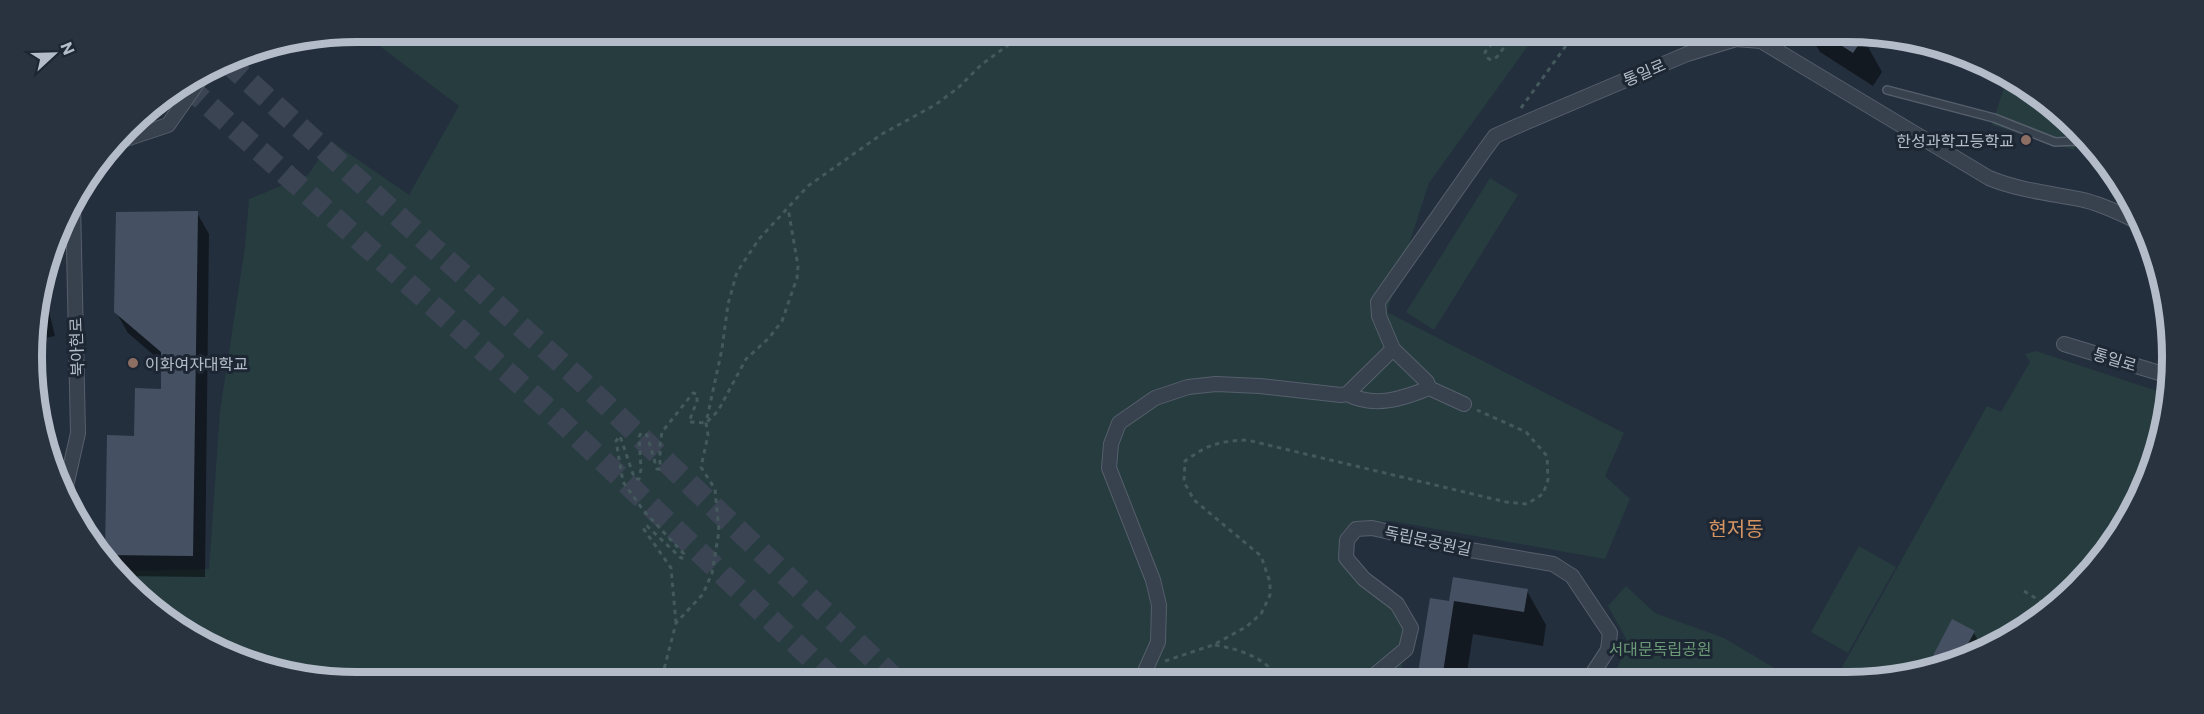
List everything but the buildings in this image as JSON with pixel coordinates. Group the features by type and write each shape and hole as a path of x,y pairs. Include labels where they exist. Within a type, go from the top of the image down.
{"street":[{"name":"통일로","path":"1393,349 1379,316 1378,302 1495,136 1687,54 1726,42"},
{"name":"통일로","path":"1763,42 1989,178 2013,188 2103,206 2130,218"},
{"path":"131,137 168,125 195,87"},
{"name":"북아현로","path":"67,481 78,433 73,219"},
{"name":"통일로","path":"2064,344 2161,374"},
{"path":"1144,672 1158,642 1159,605 1153,580 1109,468 1111,444 1119,423 1155,398 1188,387 1227,384 1347,394 1393,349 1427,382 1429,388 1464,404"},
{"path":"1347,394 1359,400 1401,400 1429,388"},
{"name":"독립문공원길","path":"1378,672 1406,649 1411,628 1397,604 1364,579 1346,558 1347,540 1356,529 1372,528 1470,550 1553,564 1572,576 1610,633 1608,650 1594,672"}],"lane":[{"path":"1887,90 1994,118 2055,142 2077,141"}],"path":[{"path":"676,623 703,594 712,573 719,531 715,489 701,466 708,435 706,423 722,349 728,304 737,272 759,239 808,186 882,134 935,105 958,88 981,65 1012,42"},
{"path":"1493,42 1485,52 1486,57 1491,60 1497,57 1508,42"},
{"path":"1515,127 1518,113 1569,42"},
{"path":"663,672 676,623 671,567 643,528 647,526 681,558 684,558 684,554 643,510 623,482 616,441 620,436 634,477 639,479 640,434 647,435 652,456 657,469 660,470 662,467 660,446 662,432 693,393 697,393 697,401 690,422 706,423 718,411 746,359 769,338 782,321 798,266 788,208"},
{"path":"1146,672 1213,645 1246,627 1261,614 1270,595 1270,582 1261,555 1194,500 1184,482 1185,461 1201,449 1219,442 1247,440 1506,502 1527,504 1543,494 1548,480 1547,456 1526,432 1464,404"},
{"path":"2024,591 2044,603"},
{"path":"1213,645 1256,656 1274,672"}],"green space":[{"path":"374,42 1531,42 1429,183 1387,312 1624,433 1605,476 1630,499 1605,559 1391,521 1352,523 1342,533 1341,560 1393,607 1404,628 1402,672 357,672 296,666 236,648 182,619 149,594 125,571 209,569 220,411 245,247 249,199 308,175 331,141 409,195 459,106"},
{"path":"2005,85 2039,107 2077,141 2074,150 1992,125"},
{"path":"1490,178 1518,195 1434,330 1406,312"},
{"path":"2036,351 2160,392 2156,418 2145,458 2120,514 2097,549 2070,580 2039,607 2004,630 1968,648 1929,661 1888,669 1839,672 1987,406 2001,412 2030,362 2025,354"},
{"path":"1859,546 1896,567 1848,653 1811,632"},
{"name":"서대문독립공원","path":"1626,586 1655,613 1724,638 1781,672 1615,672 1629,644 1608,606"}],"tunnel":[{"path":"233,67 578,378 888,672"},
{"path":"191,89 546,407 826,672"}],"place":[{"name":"한성과학고등학교","path":"2026,140"},
{"name":"이화여자대학교","path":"133,363"}],"district":[{"name":"현저동","path":"1736,528"}]}
